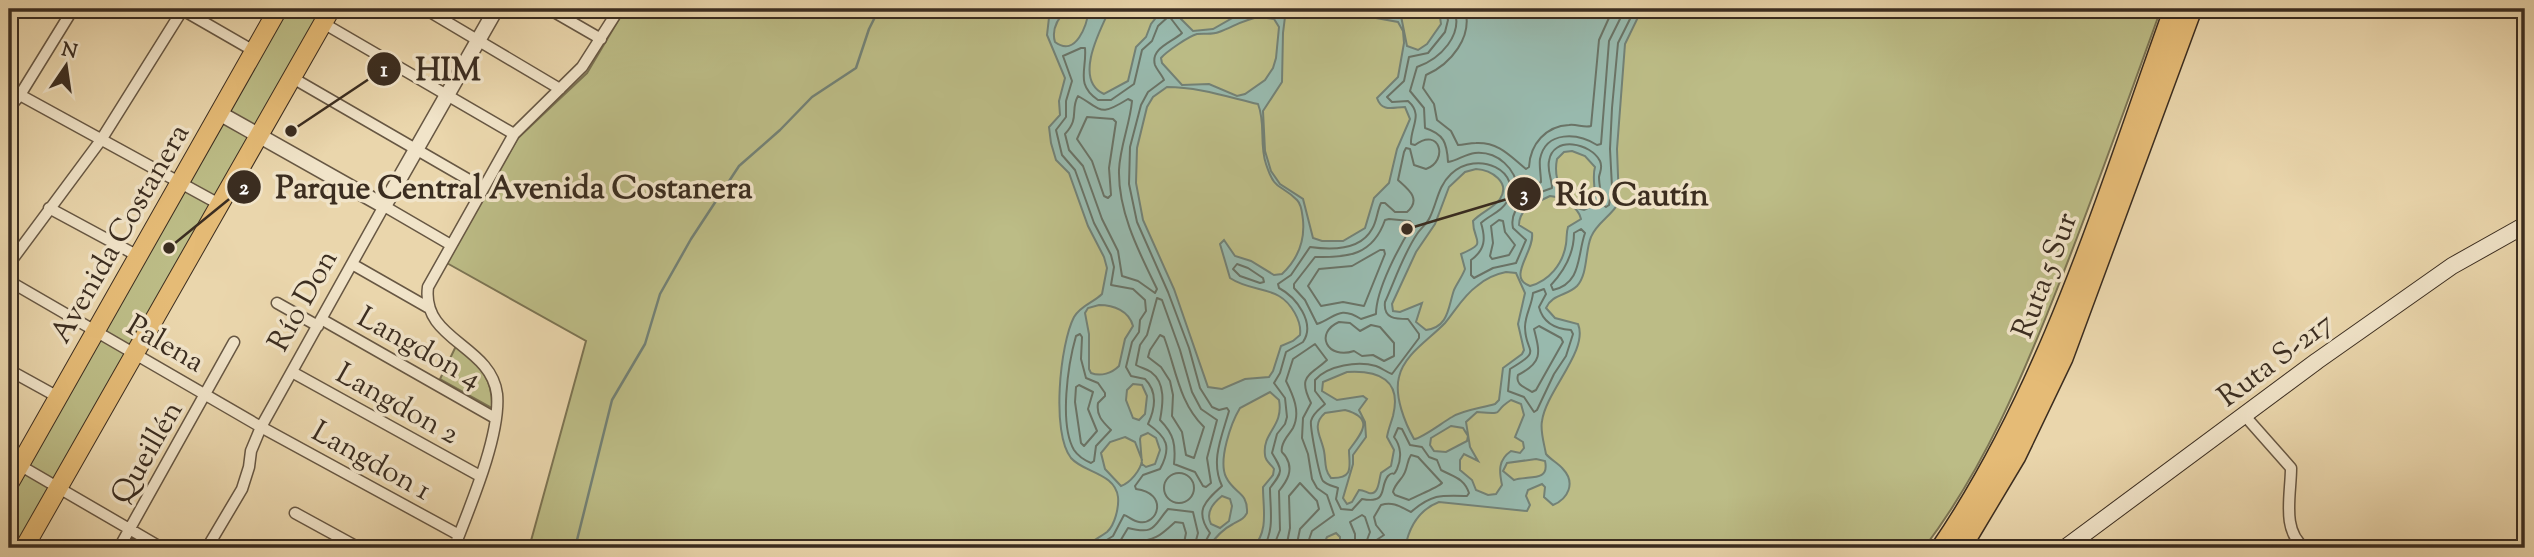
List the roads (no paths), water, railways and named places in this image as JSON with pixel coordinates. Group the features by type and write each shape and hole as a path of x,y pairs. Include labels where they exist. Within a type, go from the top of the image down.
{"highway":[{"name":"Ruta 5 Sur","path":"1941,548 1990,469 2048,352 2174,9"},
{"name":"Ruta 5 Sur","path":"1961,548 2012,464 2063,358 2192,9"}],"main road":[{"name":"Avenida Costanera","path":"9,484 14,462 58,397 278,9"},
{"path":"24,548 327,16"},
{"name":"Ruta S-217","path":"2065,548 2317,361 2452,266 2525,225"}],"street":[{"path":"9,108 20,95 73,9"},
{"path":"9,264 101,140 182,9 254,51"},
{"path":"425,9 560,89"},
{"name":"Río Don","path":"207,548 242,489 251,451 261,427 496,9"},
{"path":"549,9 601,39"},
{"path":"454,548 494,432 497,395 490,374 480,360 435,322 429,308 428,287 514,134 582,67 619,9"},
{"path":"327,16 447,95 514,134"},
{"path":"291,77 484,188"},
{"path":"20,95 219,204"},
{"path":"219,113 451,245"},
{"path":"49,208 138,256"},
{"path":"352,264 429,308"},
{"name":"Palena","path":"9,281 261,427"},
{"name":"Langdon 4","path":"277,303 320,322 495,418"},
{"name":"Queillén","path":"119,548 207,395 234,342"},
{"path":"9,370 58,397"},
{"name":"Langdon 2","path":"292,372 480,476"},
{"path":"2245,416 2291,468 2290,525 2292,535 2305,548"},
{"name":"Langdon 1","path":"261,427 459,535"},
{"path":"14,462 162,548"},
{"path":"295,513 359,548"}],"water":[{"path":"1050,9 1067,9 1056,24 1054,37 1055,42 1069,46 1083,31 1089,9 1110,9 1096,41 1090,66 1090,78 1095,87 1104,94 1128,81 1136,47 1146,37 1151,24 1163,9 1179,9 1179,17 1193,31 1213,29 1236,16 1266,14 1272,9 1286,9 1282,82 1263,111 1265,151 1271,171 1280,184 1303,199 1313,238 1343,241 1365,228 1374,198 1389,183 1397,149 1410,119 1405,107 1385,107 1377,98 1398,77 1404,43 1403,31 1398,22 1365,16 1348,9 1388,17 1409,9 1401,16 1407,46 1418,50 1427,44 1441,24 1435,9 1642,9 1625,44 1617,149 1619,202 1591,237 1581,281 1573,289 1552,300 1546,308 1555,318 1578,324 1580,334 1578,346 1545,409 1542,425 1546,454 1563,469 1569,480 1570,485 1563,499 1553,505 1544,497 1545,487 1542,484 1528,490 1526,496 1530,505 1527,511 1439,502 1425,510 1416,520 1405,548 1391,548 1384,544 1377,548 1340,548 1340,537 1336,533 1327,537 1322,548 1253,548 1263,527 1263,487 1273,475 1274,469 1266,459 1265,447 1280,409 1279,400 1270,392 1240,408 1225,452 1226,477 1243,496 1247,506 1243,519 1222,531 1208,548 1086,548 1110,529 1116,516 1118,497 1116,489 1105,478 1071,458 1061,429 1060,388 1065,347 1074,317 1102,294 1107,268 1069,173 1056,160 1051,143 1049,127 1060,115 1059,101 1065,78 1047,35","holes":["1260,17 1274,19 1279,27 1273,68 1265,80 1245,94 1237,96 1209,84 1182,85 1162,63 1161,58 1164,55 1193,35 1216,33","1167,87 1202,91 1258,104 1262,119 1263,149 1269,173 1275,183 1300,204 1303,228 1301,243 1288,268 1282,274 1274,275 1251,261 1235,256 1224,240 1220,244 1230,278 1279,296 1288,303 1297,318 1300,335 1281,346 1269,377 1245,379 1222,389 1208,387 1174,289 1143,220 1136,183 1137,148 1147,107 1153,97","1572,151 1585,156 1595,167 1595,198 1590,207 1584,210 1570,203 1558,183 1557,159 1564,152","1482,170 1493,174 1501,182 1503,193 1500,199 1473,221 1478,241 1475,247 1461,254 1465,269 1443,321 1426,330 1416,322 1422,303 1400,312 1393,311 1392,304 1416,252 1435,224 1449,187 1465,172","1550,196 1559,198 1569,203 1581,219 1568,227 1562,258 1554,271 1530,286 1523,282 1521,270 1532,233 1519,225 1522,214","1516,273 1525,293 1518,324 1524,350 1503,368 1499,400 1495,404 1456,415 1414,439 1399,401 1398,384 1402,369 1412,354 1445,323 1468,294 1495,275","1099,305 1120,310 1128,316 1133,326 1125,339 1119,366 1102,374 1091,373 1089,369 1089,334 1085,313 1088,308","1347,372 1359,372 1385,380 1391,386 1395,404 1387,437 1394,450 1391,466 1381,473 1375,492 1359,490 1352,502 1347,504 1343,498 1353,455 1366,437 1365,422 1359,410 1367,399 1363,396 1337,400 1322,391 1323,382","1133,384 1142,385 1147,396 1145,414 1139,420 1133,418 1126,400 1127,390","1511,400 1521,404 1524,415 1515,437 1523,442 1524,448 1520,453 1511,451 1504,458 1500,470 1502,485 1496,494 1488,495 1476,490 1472,480 1460,470 1460,460 1464,454 1478,461 1470,447 1466,422 1477,412 1496,413","1345,410 1354,413 1363,422 1361,432 1349,450 1350,466 1344,476 1331,478 1327,472 1318,431 1319,422 1325,413","1451,426 1463,428 1468,436 1467,441 1446,452 1434,451 1430,445 1431,438","1148,433 1156,438 1160,450 1155,464 1146,467 1142,461 1134,476 1121,486 1105,469 1101,453 1110,442 1125,437 1135,442 1142,459 1140,439","1536,459 1545,461 1546,468 1541,475 1514,480 1503,471 1507,463","1222,496 1230,499 1232,506 1229,521 1220,528 1209,520 1213,505"]}],"waterway":[{"path":"575,548 612,400 645,344 660,294 691,239 739,166 812,97 856,68 879,9"}],"place":[{"name":"HIM","path":"291,131"},
{"name":"Río Cautín","path":"1407,229"},
{"name":"Parque Central Avenida Costanera","path":"169,248"}]}
